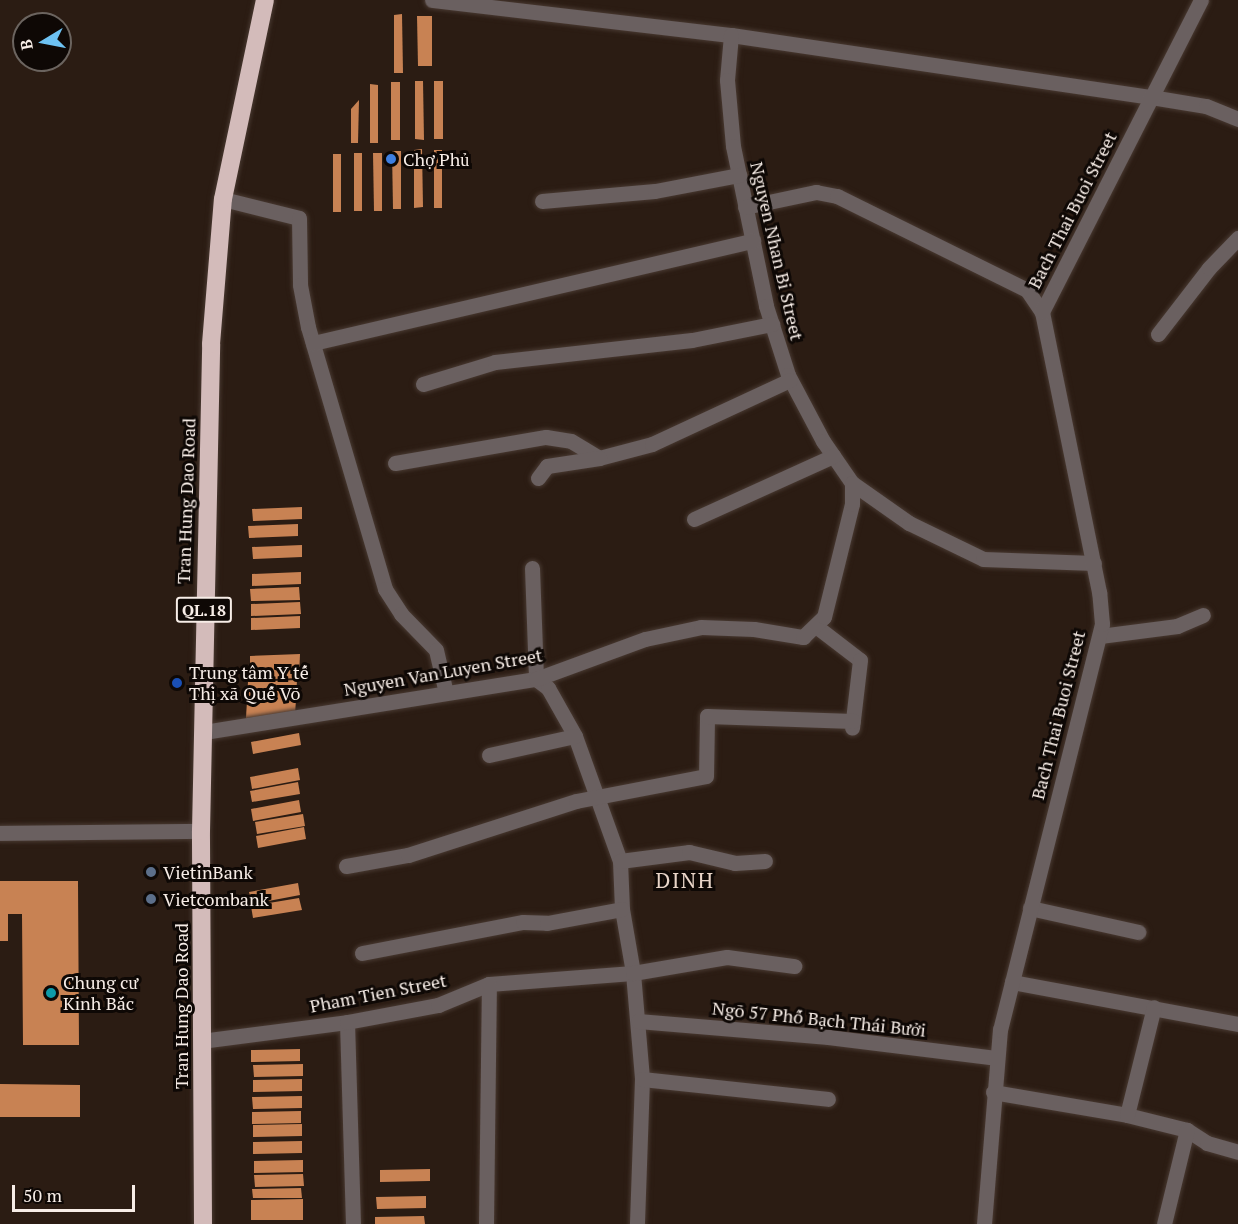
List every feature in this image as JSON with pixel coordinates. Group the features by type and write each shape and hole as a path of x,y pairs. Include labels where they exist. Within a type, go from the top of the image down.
{"highway":[{"name":"Tran Hung Dao Road","path":"203,1224 201,831 211,344 223,199 265,0"}],"street":[{"path":"432,0 512,4 1151,97 1206,106 1238,119"},
{"name":"Bach Thai Buoi Street","path":"984,1224 996,1059 1030,908 1100,636 1100,592 1042,312 1201,0"},
{"name":"Nguyen Nhan Bi Street","path":"731,35 727,80 739,175 772,324 790,380 833,456 852,483 909,523 983,559 1094,563"},
{"path":"542,201 655,191 739,175"},
{"path":"746,207 816,192 837,196 1027,290 1042,312"},
{"path":"223,199 299,218 300,285 313,343 385,589 401,614 435,650 446,693"},
{"path":"1158,334 1209,268 1238,238"},
{"path":"313,343 753,241"},
{"path":"423,384 495,362 692,340 772,324"},
{"path":"538,478 547,466 600,458 652,444 790,380"},
{"path":"395,463 546,437 571,441 600,458"},
{"path":"694,519 833,456"},
{"path":"346,866 408,855 596,797 706,776 707,716 853,725 860,660 817,627 824,618 852,504 852,483"},
{"path":"532,568 536,679 548,688 575,736 620,861 622,909 633,973 642,1079 637,1224"},
{"path":"1100,636 1177,626 1203,615"},
{"name":"Nguyen Van Luyen Street","path":"204,732 536,679 670,633 701,627 743,628 803,637 817,627"},
{"path":"489,755 575,736"},
{"path":"0,833 201,831"},
{"path":"620,861 689,852 735,863 765,861"},
{"path":"1030,908 1138,932"},
{"path":"362,953 524,922 547,923 622,909"},
{"name":"Pham Tien Street","path":"201,1041 347,1022 438,1005 489,984 633,973 727,957 794,966"},
{"path":"1012,982 1238,1024"},
{"path":"486,1224 489,984"},
{"path":"1127,1115 1154,1007"},
{"name":"Ngõ 57 Phố Bạch Thái Bưởi","path":"638,1021 828,1037 996,1059"},
{"path":"347,1022 353,1224"},
{"path":"642,1079 828,1099"},
{"path":"993,1092 1127,1115 1187,1130 1207,1143 1238,1152"},
{"path":"1164,1224 1187,1130"}],"building":[{"path":"402,14 403,73 394,73 394,15"},
{"path":"417,16 432,16 432,66 418,66"},
{"path":"415,81 423,81 424,140 415,139"},
{"path":"434,81 443,81 443,139 434,139"},
{"path":"391,82 400,82 400,140 391,140"},
{"path":"370,84 378,85 378,143 370,143"},
{"path":"359,100 358,143 351,143 351,109"},
{"path":"422,149 423,207 414,208 414,150"},
{"path":"434,150 442,150 442,208 434,208"},
{"path":"392,151 401,151 401,209 393,209"},
{"path":"354,153 362,153 362,211 354,211"},
{"path":"373,153 382,153 382,211 374,211"},
{"path":"333,154 341,154 341,212 333,212"},
{"path":"302,507 302,519 253,521 252,509"},
{"path":"298,524 298,536 249,538 248,526"},
{"path":"302,545 302,557 253,559 252,547"},
{"path":"301,572 301,584 252,586 252,574"},
{"path":"299,587 300,600 251,601 250,589"},
{"path":"300,602 301,614 251,616 251,604"},
{"path":"300,616 300,628 251,630 251,618"},
{"path":"300,654 299,678 250,680 250,656"},
{"path":"297,680 295,716 246,718 248,682"},
{"path":"299,733 301,745 253,754 251,742"},
{"path":"298,768 300,780 252,789 250,777"},
{"path":"298,782 300,794 252,802 250,791"},
{"path":"299,800 301,812 253,821 251,809"},
{"path":"303,814 305,826 257,834 255,822"},
{"path":"304,827 306,839 258,848 256,836"},
{"name":"Chung cư Kinh Bắc","path":"0,881 78,881 79,1045 23,1045 22,914 8,914 8,941 0,941"},
{"path":"298,883 300,895 252,904 249,892"},
{"path":"299,898 302,910 253,918 251,906"},
{"path":"300,1049 300,1061 251,1062 251,1050"},
{"path":"303,1064 303,1076 254,1077 253,1065"},
{"path":"302,1079 302,1091 253,1092 253,1080"},
{"path":"0,1084 80,1085 80,1117 0,1117"},
{"path":"302,1096 302,1108 253,1109 252,1097"},
{"path":"301,1111 301,1123 252,1124 252,1112"},
{"path":"302,1124 302,1136 253,1137 253,1125"},
{"path":"302,1141 302,1153 253,1154 253,1142"},
{"path":"303,1160 303,1172 254,1173 254,1161"},
{"path":"430,1169 430,1181 380,1182 380,1170"},
{"path":"303,1174 304,1186 255,1187 254,1175"},
{"path":"301,1188 302,1198 253,1198 252,1189"},
{"path":"426,1196 426,1208 377,1209 376,1197"},
{"path":"303,1199 303,1220 251,1220 251,1200"},
{"path":"424,1216 425,1224 375,1224 375,1217"}],"place":[{"name":"Chợ Phủ","path":"391,159"},
{"name":"Trung tâm Y tế Thị xã Quế Võ","path":"177,683"},
{"name":"VietinBank","path":"151,872"},
{"name":"Vietcombank","path":"151,899"},
{"name":"Chung cư Kinh Bắc","path":"51,993"}],"district":[{"name":"DINH","path":"685,880"}]}
